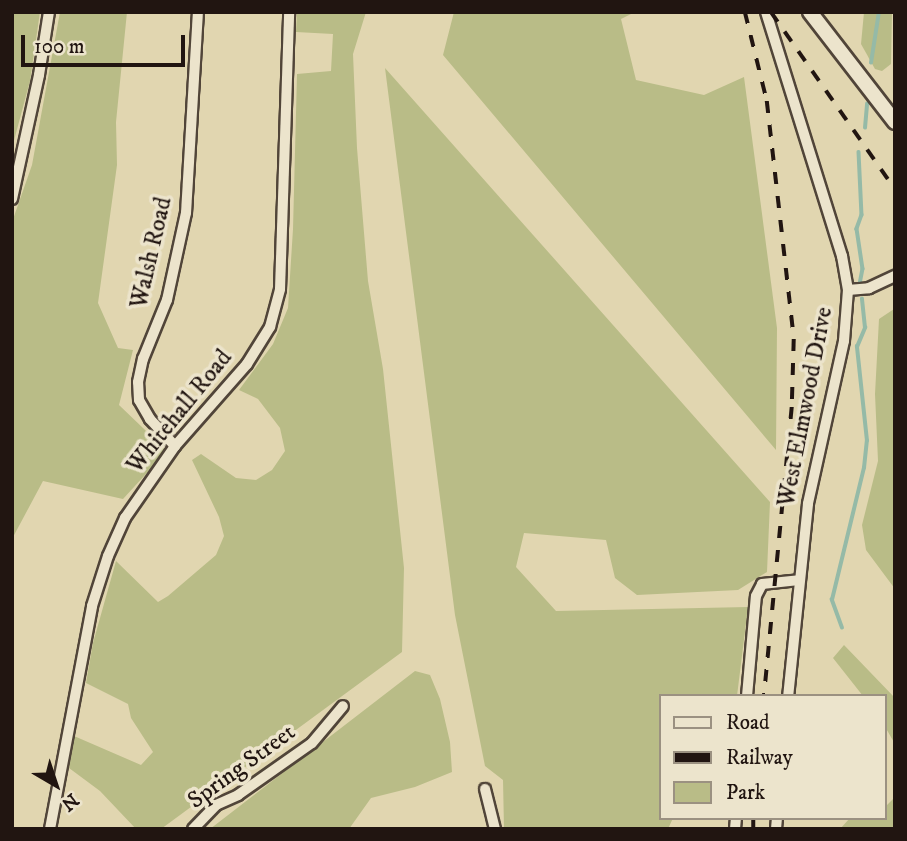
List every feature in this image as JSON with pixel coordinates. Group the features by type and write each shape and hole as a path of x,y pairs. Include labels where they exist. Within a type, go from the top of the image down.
{"main road":[{"path":"810,12 895,122"}],"street":[{"path":"12,199 39,75 49,12"},
{"name":"Walsh Road","path":"175,446 150,419 139,400 138,382 143,359 167,300 186,213 198,12"},
{"name":"Whitehall Road","path":"50,829 92,606 108,556 125,518 175,446 247,364 270,327 281,289 289,12"},
{"name":"West Elmwood Drive","path":"766,12 842,256 848,290 844,341 817,454 799,580 788,694"},
{"path":"848,290 869,288 895,276"},
{"path":"747,694 756,596 762,584 799,580"},
{"name":"Spring Street","path":"193,829 216,806 238,796 312,743 343,706"},
{"path":"485,789 495,829"}],"green space":[{"path":"12,12 40,12 30,81 12,148"},
{"path":"60,12 127,12 116,122 117,165 98,303 118,348 133,350 119,405 167,451 123,499 43,481 12,539 12,222 32,165"},
{"path":"297,12 366,12 353,54 357,148 368,281 383,369 404,568 402,652 161,829 136,829 100,791 69,768 74,736 141,765 153,752 131,718 128,704 86,683 93,643 116,561 158,602 168,596 216,555 224,536 219,517 192,460 201,454 236,478 256,480 272,470 285,451 280,428 258,399 239,390 273,344 288,308 297,74 331,71 333,34 296,32"},
{"path":"454,12 635,12 621,19 636,80 704,95 744,77 777,328 776,450 443,55"},
{"path":"864,12 892,12 891,64 882,71 875,69 861,44"},
{"path":"385,68 770,502 767,572 738,590 637,595 615,578 606,540 524,533 516,567 556,611 748,607 737,694 659,694 659,820 672,820 668,829 504,829 503,780 485,766 455,615"},
{"path":"894,309 895,589 866,550 862,525 878,461 875,394 879,319"},
{"path":"844,645 895,698 895,744 886,728 886,694 861,694 833,658"},
{"path":"415,671 430,675 440,699 450,742 452,772 415,787 371,798 349,829 210,829"},
{"path":"895,797 895,829 840,829 848,820 886,820 886,806"}],"waterway":[{"path":"871,63 879,12"},
{"path":"865,128 867,104"},
{"path":"859,152 862,215 857,229 863,269 860,284"},
{"path":"842,628 832,600 864,468 867,441 857,347 865,328 862,299"}],"railway":[{"path":"745,12 767,101 794,339 792,407 764,694"},
{"path":"771,12 895,189"},
{"path":"753,820 753,829"}]}
